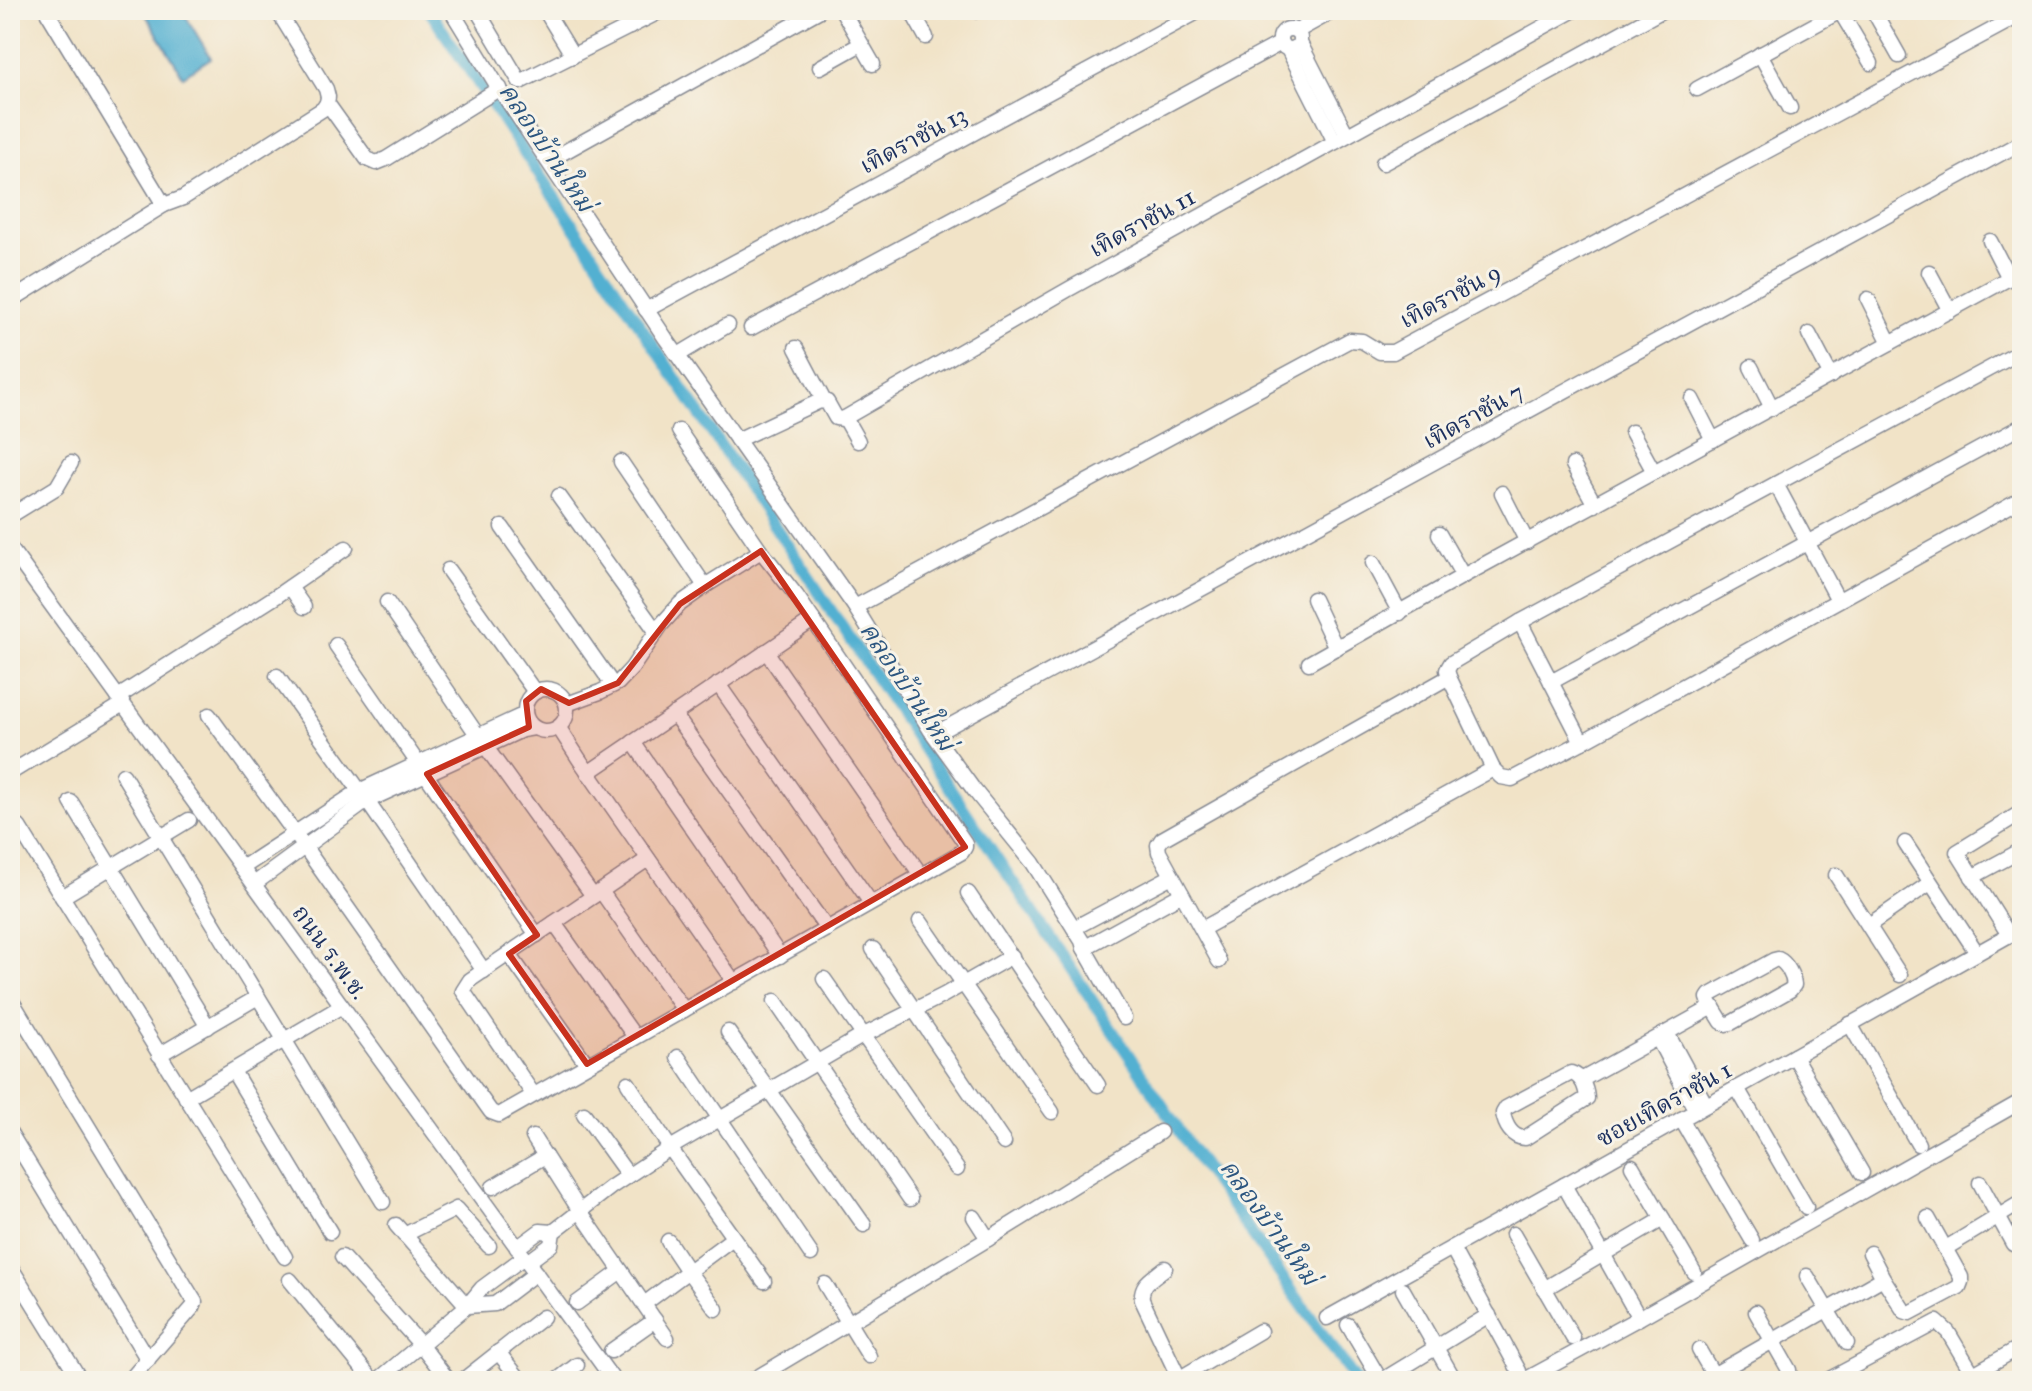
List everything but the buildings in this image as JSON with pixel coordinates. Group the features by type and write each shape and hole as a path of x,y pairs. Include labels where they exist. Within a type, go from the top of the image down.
{"street":[{"path":"46,10 164,205"},
{"path":"10,301 164,205 183,198 323,109 328,97 326,89 277,10"},
{"path":"451,10 496,91 548,161 646,310 855,607 931,731 1033,863 1074,928 1124,1018"},
{"path":"477,10 520,82 663,10"},
{"path":"545,10 573,56"},
{"path":"620,10 630,27"},
{"path":"548,161 820,10"},
{"path":"842,10 873,64"},
{"path":"911,10 926,37"},
{"name":"เทิดราชัน 13","path":"646,310 1201,10"},
{"path":"751,328 1291,42 1335,10"},
{"name":"เทิดราชัน 11","path":"845,418 1069,289 1574,10"},
{"path":"1383,163 1663,10"},
{"path":"1873,10 1899,56"},
{"path":"1697,89 1841,11 1871,63"},
{"name":"เทิดราชัน 9","path":"855,607 1350,340 1362,341 1380,352 1393,352 2022,14"},
{"path":"1291,42 1341,138"},
{"path":"820,67 861,44"},
{"path":"1760,54 1790,108"},
{"path":"327,103 367,159 376,163 496,91"},
{"name":"เทิดราชัน 7","path":"944,729 2022,142"},
{"path":"1309,663 2016,275 1990,241"},
{"path":"1929,272 1950,311"},
{"path":"1868,299 1890,343"},
{"path":"678,355 728,325"},
{"path":"1809,334 1831,376"},
{"path":"796,348 824,401 836,418 845,418 858,441"},
{"path":"2022,351 1520,622 1451,663 1447,670 1449,677 1493,769 1501,777 1512,779 2022,499"},
{"path":"1751,367 1772,408"},
{"path":"1692,399 1713,440"},
{"path":"737,440 824,401"},
{"path":"1551,682 2022,426"},
{"path":"209,715 491,1112 499,1115 962,852 965,843 796,595 761,551 679,431"},
{"path":"1632,432 1654,472"},
{"path":"621,462 705,586"},
{"path":"10,516 57,487 71,463"},
{"path":"1573,465 1595,505"},
{"path":"1776,484 1838,600"},
{"path":"1502,493 1527,542"},
{"path":"559,496 656,631"},
{"path":"502,527 613,685"},
{"path":"1439,534 1463,576"},
{"name":"ถนน ร.พ.ช.","path":"10,548 614,1381"},
{"path":"10,773 346,548"},
{"path":"567,704 613,685 632,668 656,631 680,604 761,551"},
{"path":"1373,563 1400,613"},
{"path":"448,570 535,692"},
{"path":"290,587 304,607"},
{"path":"1313,599 1336,648"},
{"path":"387,602 482,741 684,1010"},
{"path":"588,773 813,620"},
{"path":"1520,622 1582,742"},
{"path":"336,645 537,935"},
{"path":"766,651 921,875"},
{"path":"277,676 484,971"},
{"path":"1219,961 1159,852 1158,845 1162,839 1449,677"},
{"path":"718,684 871,903"},
{"path":"482,741 522,730 534,728 548,732 559,728 566,717 567,704 559,693 547,689 535,692 526,701 525,714 534,728"},
{"path":"242,868 294,834 363,796 482,741 525,714"},
{"path":"674,714 827,929"},
{"path":"559,728 734,982"},
{"path":"633,742 780,956"},
{"path":"1202,929 1493,769"},
{"path":"123,775 383,1202"},
{"path":"254,884 363,796"},
{"path":"71,802 208,1027"},
{"path":"2016,932 1972,877 1957,852 2022,812"},
{"path":"62,897 189,820"},
{"path":"19,827 285,1257"},
{"path":"1905,843 1977,953"},
{"path":"1972,877 2022,850"},
{"path":"533,1094 463,991 470,980 648,859"},
{"path":"1836,875 1900,975"},
{"path":"1074,928 1172,876"},
{"path":"1869,925 1930,883"},
{"path":"968,893 1098,1085"},
{"path":"1084,948 1182,894"},
{"path":"920,921 1052,1112"},
{"path":"554,923 635,1037"},
{"name":"ซอยเทิดราชัน 1","path":"1327,1318 2016,932"},
{"path":"873,949 1004,1143"},
{"path":"509,954 587,1064"},
{"path":"290,1280 375,1381 467,1306 495,1304 526,1260 551,1245 553,1232 628,1175 864,1035 1012,956"},
{"path":"1774,960 1782,961 1794,978 1790,990 1731,1023 1722,1022 1713,1007 1708,998 1710,995 1774,960"},
{"path":"824,979 957,1169"},
{"path":"159,1055 258,997"},
{"path":"10,998 195,1302 129,1381"},
{"path":"775,1001 910,1199"},
{"path":"186,1098 342,1006"},
{"path":"1581,1080 1713,1007"},
{"path":"1850,1024 1918,1144"},
{"path":"728,1032 864,1225"},
{"path":"1662,1036 1701,1108"},
{"path":"1794,1056 1862,1173"},
{"path":"678,1057 811,1254"},
{"path":"233,1071 330,1232"},
{"path":"1571,1073 1581,1080 1587,1091 1587,1098 1581,1103 1525,1138 1512,1134 1504,1119 1506,1108 1571,1073"},
{"path":"628,1083 764,1281"},
{"path":"1737,1088 1806,1207"},
{"path":"1452,1248 1521,1376 1639,1318 2022,1101"},
{"path":"584,1114 628,1175"},
{"path":"1681,1119 1752,1240"},
{"path":"751,1381 1160,1132"},
{"path":"10,1133 148,1360"},
{"path":"533,1137 667,1338"},
{"path":"493,1187 545,1156"},
{"path":"1632,1166 1694,1272"},
{"path":"1980,1183 2013,1244"},
{"path":"1564,1185 1639,1318"},
{"path":"1946,1248 2022,1202"},
{"path":"467,1306 400,1230 456,1209 489,1246"},
{"path":"974,1217 988,1239"},
{"path":"1870,1253 1904,1311 1910,1313 1959,1287 1961,1282 1946,1248 1928,1218"},
{"path":"1544,1289 1663,1219"},
{"path":"1513,1234 1573,1338"},
{"path":"644,1304 733,1238"},
{"path":"668,1241 716,1309"},
{"path":"342,1257 449,1381"},
{"path":"10,1266 81,1381"},
{"path":"1165,1268 1144,1284 1141,1291 1142,1300 1177,1380 1260,1331"},
{"path":"577,1303 621,1271"},
{"path":"1807,1276 1847,1343"},
{"path":"1699,1350 1715,1378 1883,1278"},
{"path":"825,1284 869,1356"},
{"path":"1403,1290 1455,1381"},
{"path":"1929,1304 1937,1322 1948,1332 1970,1379 2022,1346"},
{"path":"1756,1312 1789,1370"},
{"path":"1348,1325 1381,1381 1489,1315"},
{"path":"462,1381 543,1317"},
{"path":"611,1351 655,1320"},
{"path":"1826,1381 1937,1322"},
{"path":"498,1352 521,1381"},
{"path":"556,1381 577,1365"}],"highlighted area":[{"path":"761,551 965,847 587,1064 509,954 537,935 427,774 529,727 526,701 541,689 569,703 618,683 680,604"}],"water":[{"path":"143,10 182,10 211,58 183,76"}],"waterway":[{"name":"คลองบ้านใหม่","path":"429,10 1199,1160 1356,1381"}]}
